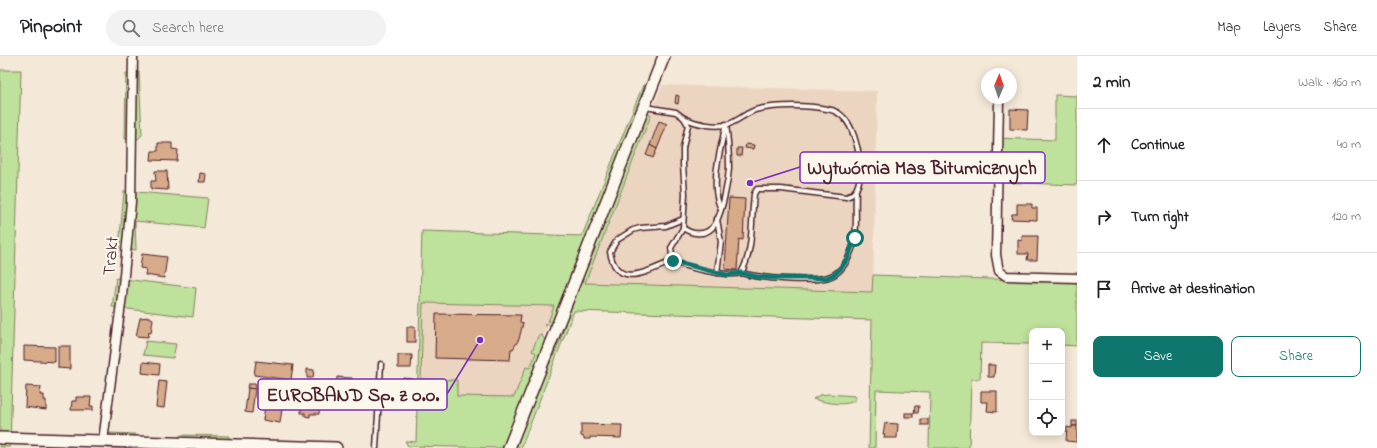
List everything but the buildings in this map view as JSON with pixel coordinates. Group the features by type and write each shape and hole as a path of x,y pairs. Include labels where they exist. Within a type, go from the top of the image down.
{"main road":[{"path":"509,448 664,56"},
{"path":"0,438 100,443 336,448"}],"street":[{"name":"Trakt","path":"100,443 122,296 131,202 134,73 133,56"},
{"path":"999,104 996,255 999,271 1006,276 1077,278"}],"lane":[{"path":"644,106 668,110 700,124 726,124 746,114 769,108 826,109 839,113 851,127 857,149 860,172 859,185 853,196 846,197 781,189 757,189 754,194 748,253 741,273"},
{"path":"673,261 671,248 683,228 685,194 684,148 688,125 684,118"},
{"path":"720,208 716,192 716,180 726,124"},
{"path":"683,228 689,232 704,232 712,228 717,219 727,183 729,166 726,124"},
{"path":"683,219 666,226 633,230 617,240 610,252 612,264 616,270 623,274 637,275 673,261 717,274 735,275 741,273 757,277 827,278 835,274 848,258 855,238 856,192"},
{"path":"717,219 721,242 717,274"},
{"path":"376,448 381,364"}],"shaded area":[{"path":"662,85 877,91 873,292 585,283"},
{"path":"420,303 555,306 500,445 416,442"}],"green space":[{"path":"0,70 21,70 10,447 0,447"},
{"path":"139,72 142,135 138,139 125,139 126,73"},
{"path":"643,85 648,85 556,318 552,324 546,326 544,325 548,322 554,306 423,303 421,379 457,380 457,396 514,397 526,367 530,368 536,353 532,351 538,336 542,335 546,342 507,443 501,448 408,446 405,441 416,442 422,231 582,236"},
{"path":"1055,95 1077,96 1077,185 995,182 995,138 1055,140"},
{"path":"647,114 651,115 585,283 872,292 873,275 1077,282 1077,346 1065,345 1065,328 1029,328 1029,344 981,343 980,379 971,379 969,448 929,448 930,392 876,390 875,448 869,448 872,320 574,311 521,448 519,448 516,443 533,400 556,351 567,314"},
{"path":"124,191 208,198 204,228 135,221 136,250 119,248"},
{"path":"116,278 196,288 193,317 112,307"},
{"path":"146,341 176,344 173,358 143,355"},
{"path":"829,394 855,396 856,399 852,402 842,404 829,403 813,399 820,395"},
{"path":"110,433 135,434 134,448 107,448"},
{"path":"180,435 229,436 228,448 179,448"}],"place":[{"name":"Wytwórnia Mas Bitumicznych","path":"750,183"},
{"name":"EUROBAND Sp. z o.o.","path":"480,340"}],"route":[{"path":"673,261 678,264 705,269 717,274 735,275 741,273 757,277 827,278 835,274 848,258 855,238"}]}
